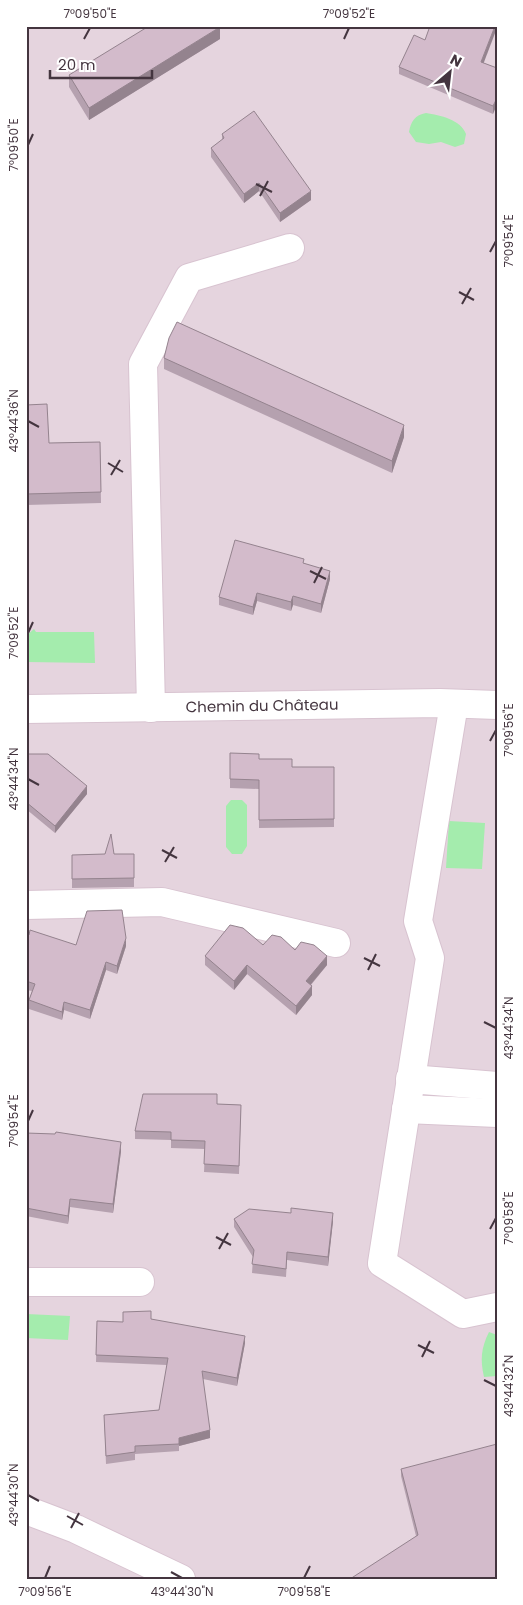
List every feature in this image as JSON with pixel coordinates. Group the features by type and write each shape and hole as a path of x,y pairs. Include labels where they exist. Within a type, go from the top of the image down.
{"street":[{"path":"151,708 143,364 189,278 290,248"},
{"path":"454,704 418,920 430,958 382,1263 464,1314 497,1308"},
{"name":"Chemin du Château","path":"26,709 497,705"},
{"path":"26,905 162,902 336,943"},
{"path":"410,1079 497,1086"},
{"path":"406,1110 497,1113"},
{"path":"26,1282 140,1282"},
{"path":"26,1510 76,1530 181,1579"}],"shaded area":[{"path":"26,26 497,26 497,1579 26,1579"},
{"path":"426,113 443,117 460,125 466,134 464,144 455,147 441,142 429,144 416,142 409,132 411,125 416,117"},
{"path":"34,629 36,632 94,632 95,663 27,662 27,645 29,642 26,636"},
{"path":"231,800 242,800 247,805 247,846 242,854 232,854 226,847 226,806"},
{"path":"449,821 485,823 482,869 446,868"},
{"path":"26,1314 70,1316 68,1340 26,1338"},
{"path":"489,1332 497,1335 497,1376 484,1377 482,1354"}],"building":[{"path":"149,26 220,27 89,108 69,75"},
{"path":"430,26 495,26 481,62 497,68 497,98 493,106 399,67 414,35 425,40"},
{"path":"254,111 311,191 280,213 259,183 244,194 211,148 224,138 222,134"},
{"path":"177,322 404,425 392,461 164,358 169,338"},
{"path":"47,404 49,443 100,442 101,492 26,494 26,405"},
{"path":"235,540 304,559 303,563 330,571 321,604 293,596 291,602 257,593 253,607 219,597"},
{"path":"230,753 259,754 259,759 292,759 292,767 334,767 334,819 259,820 259,780 230,779"},
{"path":"26,754 48,754 87,786 55,826 26,802"},
{"path":"111,834 114,854 134,854 134,878 72,879 72,855 105,854"},
{"path":"122,910 126,938 117,966 106,962 90,1010 64,1002 62,1012 29,1000 35,984 26,981 26,935 29,935 30,930 76,945 87,911"},
{"path":"230,925 243,928 263,945 272,935 281,937 295,950 301,942 314,945 327,956 306,981 312,986 296,1006 247,965 234,981 205,956"},
{"path":"143,1094 217,1094 217,1104 241,1105 239,1166 204,1164 205,1141 171,1140 171,1132 135,1131"},
{"path":"56,1132 121,1142 113,1204 70,1199 68,1216 26,1208 26,1133 55,1134"},
{"path":"291,1208 333,1213 328,1257 287,1252 286,1269 252,1264 254,1250 234,1219 249,1209 291,1213"},
{"path":"151,1311 151,1319 245,1336 237,1378 202,1371 210,1430 179,1438 179,1444 135,1446 135,1452 106,1456 104,1415 159,1410 168,1358 96,1355 97,1321 123,1322 123,1312"},
{"path":"497,1444 497,1579 350,1579 418,1535 401,1469"}]}
